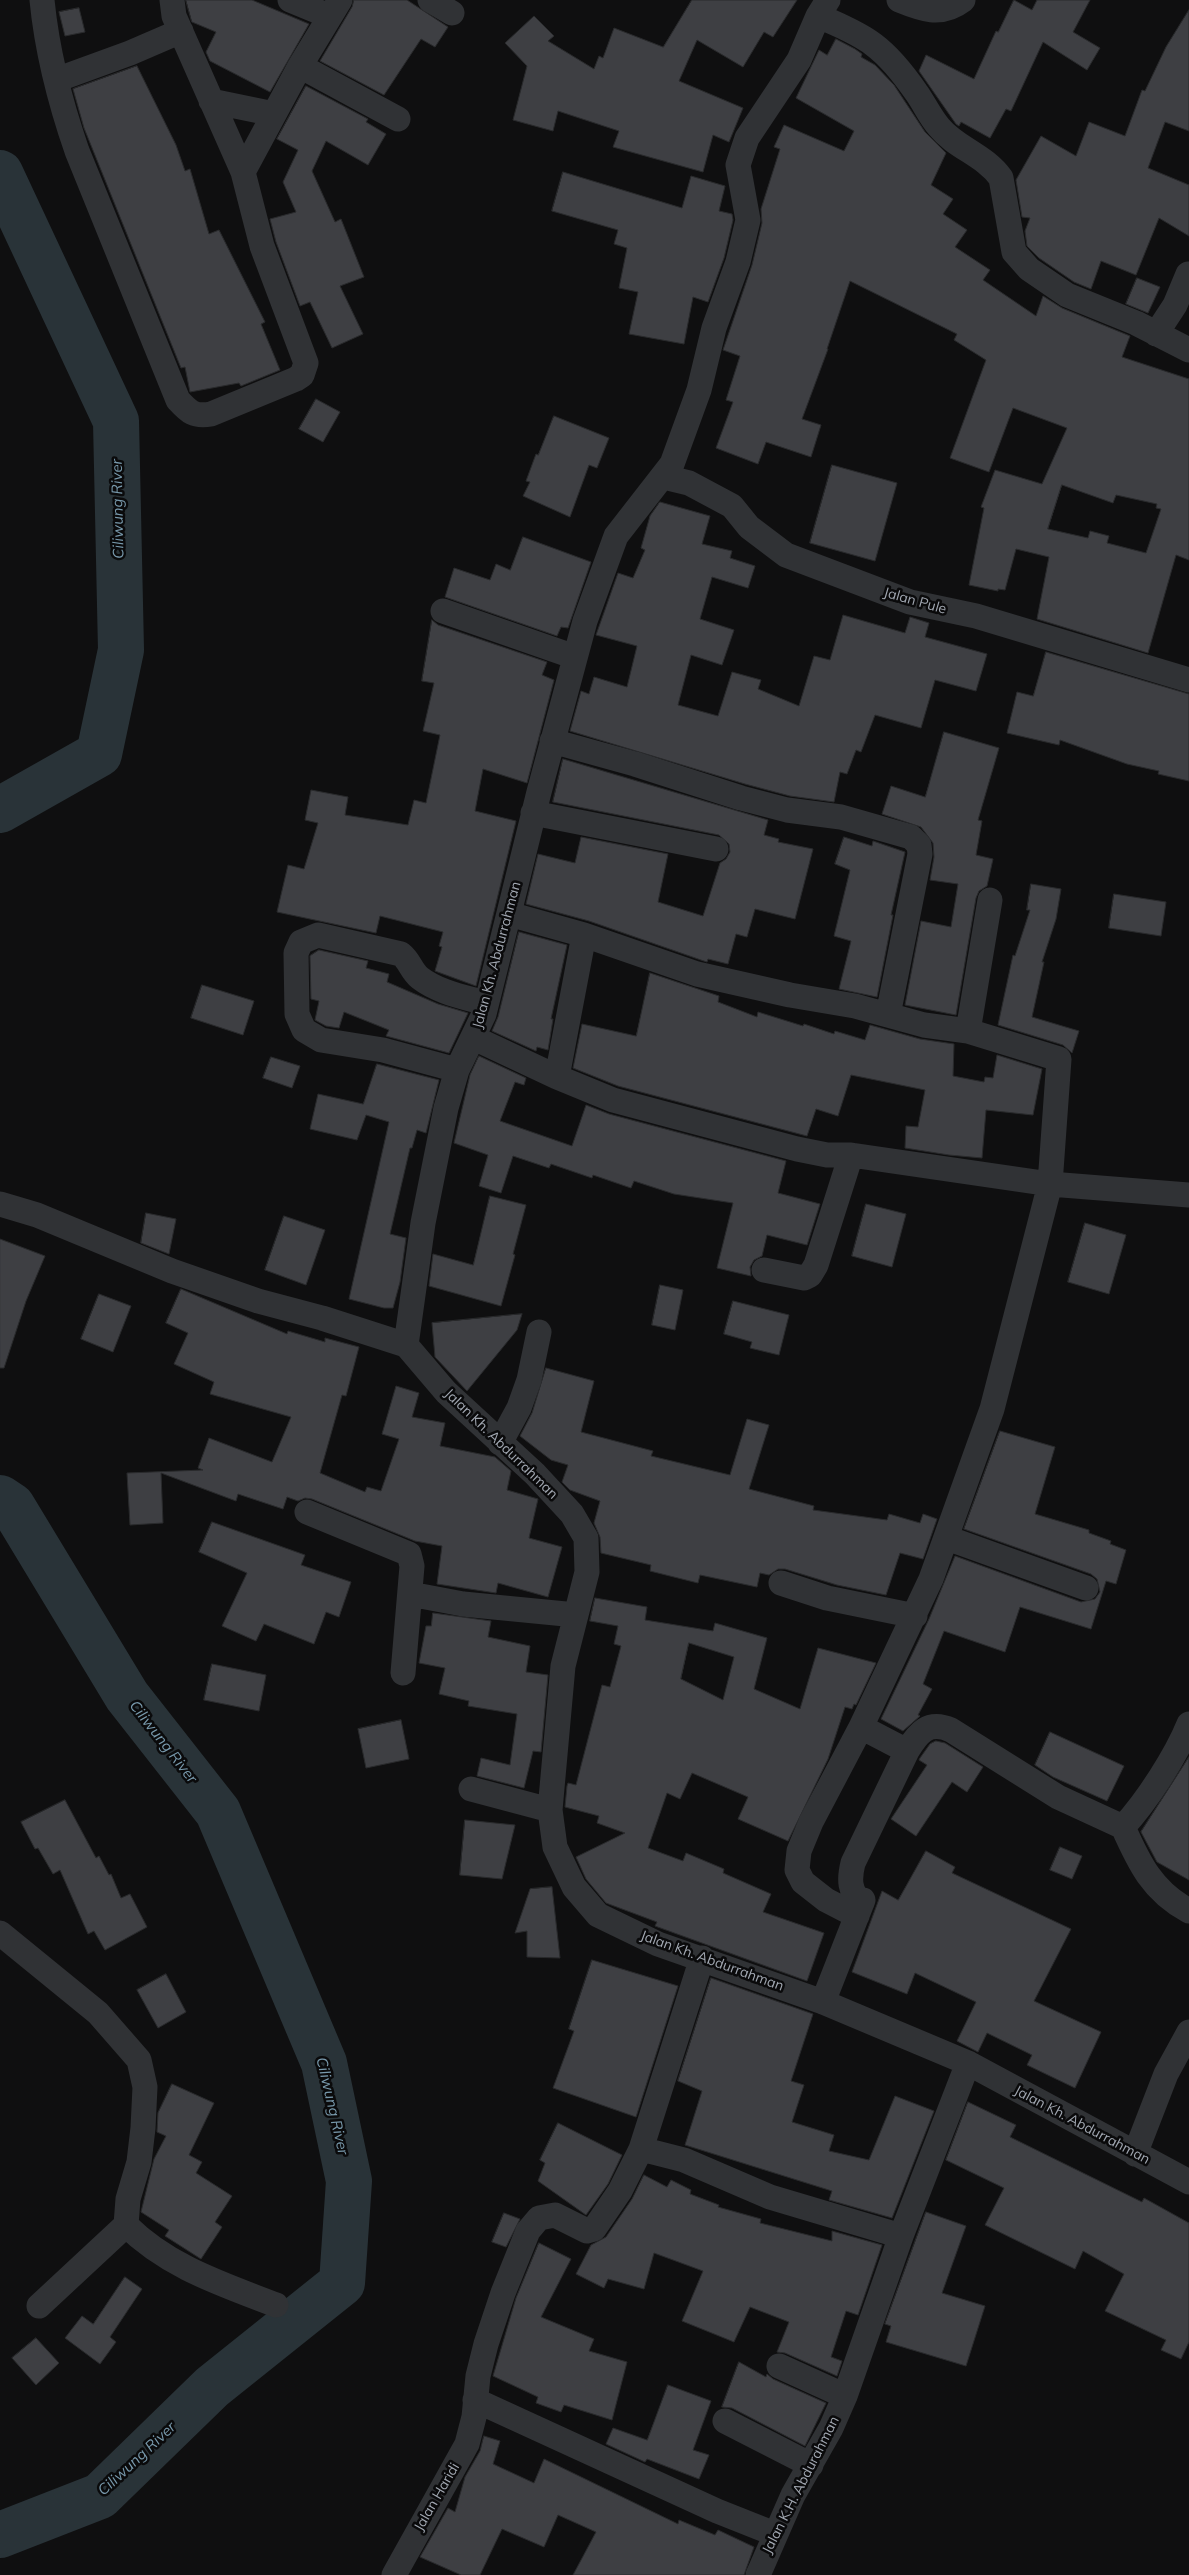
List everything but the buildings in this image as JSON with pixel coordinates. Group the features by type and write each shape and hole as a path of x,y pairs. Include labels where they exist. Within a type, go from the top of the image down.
{"street":[{"path":"42,0 45,32 56,80 77,151 178,400 190,413 199,416 211,414 296,379 305,369 303,351 285,312 262,246 243,172 174,16 172,0"},
{"path":"243,172 300,66 335,8 290,0"},
{"path":"430,0 452,13"},
{"path":"899,0 926,10 947,8 963,0"},
{"path":"823,8 879,47 905,76 939,127 994,168 1000,178 1014,252 1029,269 1067,295 1136,322 1189,350"},
{"name":"Jalan Kh. Abdurrahman","path":"823,8 800,60 747,138 738,165 748,220 740,253 714,328 699,390 681,441 664,477 616,536 585,622 533,813 486,1004 474,1038 457,1070 438,1144 426,1206 406,1345 446,1392 535,1474 572,1514 586,1538 587,1572 563,1666 550,1810 555,1847 574,1888 598,1915 658,1944 823,2002 968,2064 1189,2182"},
{"path":"56,80 130,54 181,31"},
{"path":"300,66 398,119"},
{"path":"211,101 274,114"},
{"path":"1156,334 1175,305 1188,274"},
{"name":"Jalan Pule","path":"664,477 689,483 732,506 750,526 786,555 910,602 976,616 1189,680"},
{"path":"443,611 575,657"},
{"path":"552,741 635,764 741,798 787,810 841,817 911,837 918,845 920,854 888,1015"},
{"path":"533,813 716,849"},
{"path":"968,1031 990,900"},
{"path":"509,914 584,935 697,974 790,995 855,1006 924,1025 968,1031 1059,1059 1050,1184 992,1409 947,1538 914,1616 861,1726 811,1822 797,1861 797,1870 803,1882 826,1900 863,1902"},
{"path":"457,1070 383,1050 322,1040 304,1030 296,1014 296,953 301,942 318,935 401,954 407,959 412,972 434,987 486,1004"},
{"path":"556,1077 584,935"},
{"path":"474,1038 556,1077 613,1100 665,1115 827,1155 851,1155 1050,1184 1189,1195"},
{"path":"764,1270 804,1278 810,1275 816,1265 851,1155"},
{"path":"0,1204 37,1215 172,1270 258,1301 322,1318 406,1345"},
{"path":"500,1443 519,1408 529,1380 539,1332"},
{"path":"307,1512 408,1554 412,1566 403,1673"},
{"path":"947,1538 1086,1588"},
{"path":"781,1583 827,1598 914,1616"},
{"path":"410,1594 463,1604 576,1615"},
{"path":"1123,1826 1140,1809 1181,1742 1189,1724"},
{"path":"863,1902 851,1889 850,1876 853,1863 907,1751 914,1739 932,1725 942,1726 1058,1798 1123,1826 1138,1860 1153,1883 1170,1901 1189,1911"},
{"path":"861,1726 907,1751"},
{"path":"471,1789 550,1810"},
{"path":"823,2002 863,1902"},
{"path":"0,1933 98,2014 139,2060 144,2087 143,2128 139,2162 128,2199 126,2225 39,2306"},
{"name":"Jalan Haridi","path":"394,2575 467,2444 475,2408 478,2376 486,2344 503,2293 528,2231 540,2218 555,2215 587,2231 594,2229 620,2191 641,2149 702,1958"},
{"path":"1134,2154 1166,2074 1189,2032"},
{"name":"Jalan K.H. Abdurahman","path":"758,2575 800,2481 811,2466 845,2396 901,2236 968,2064"},
{"path":"641,2149 684,2160 770,2197 901,2236"},
{"path":"126,2225 144,2243 182,2267 276,2306"},
{"path":"779,2366 845,2396"},
{"path":"475,2408 775,2534"},
{"path":"725,2421 811,2466"}],"waterway":[{"name":"Ciliwung River","path":"0,173 116,421 121,650 99,754 0,810"},
{"name":"Ciliwung River","path":"0,1498 12,1506 127,1696 218,1812 324,2063 349,2181 342,2283 212,2387 100,2496 0,2535"}]}
